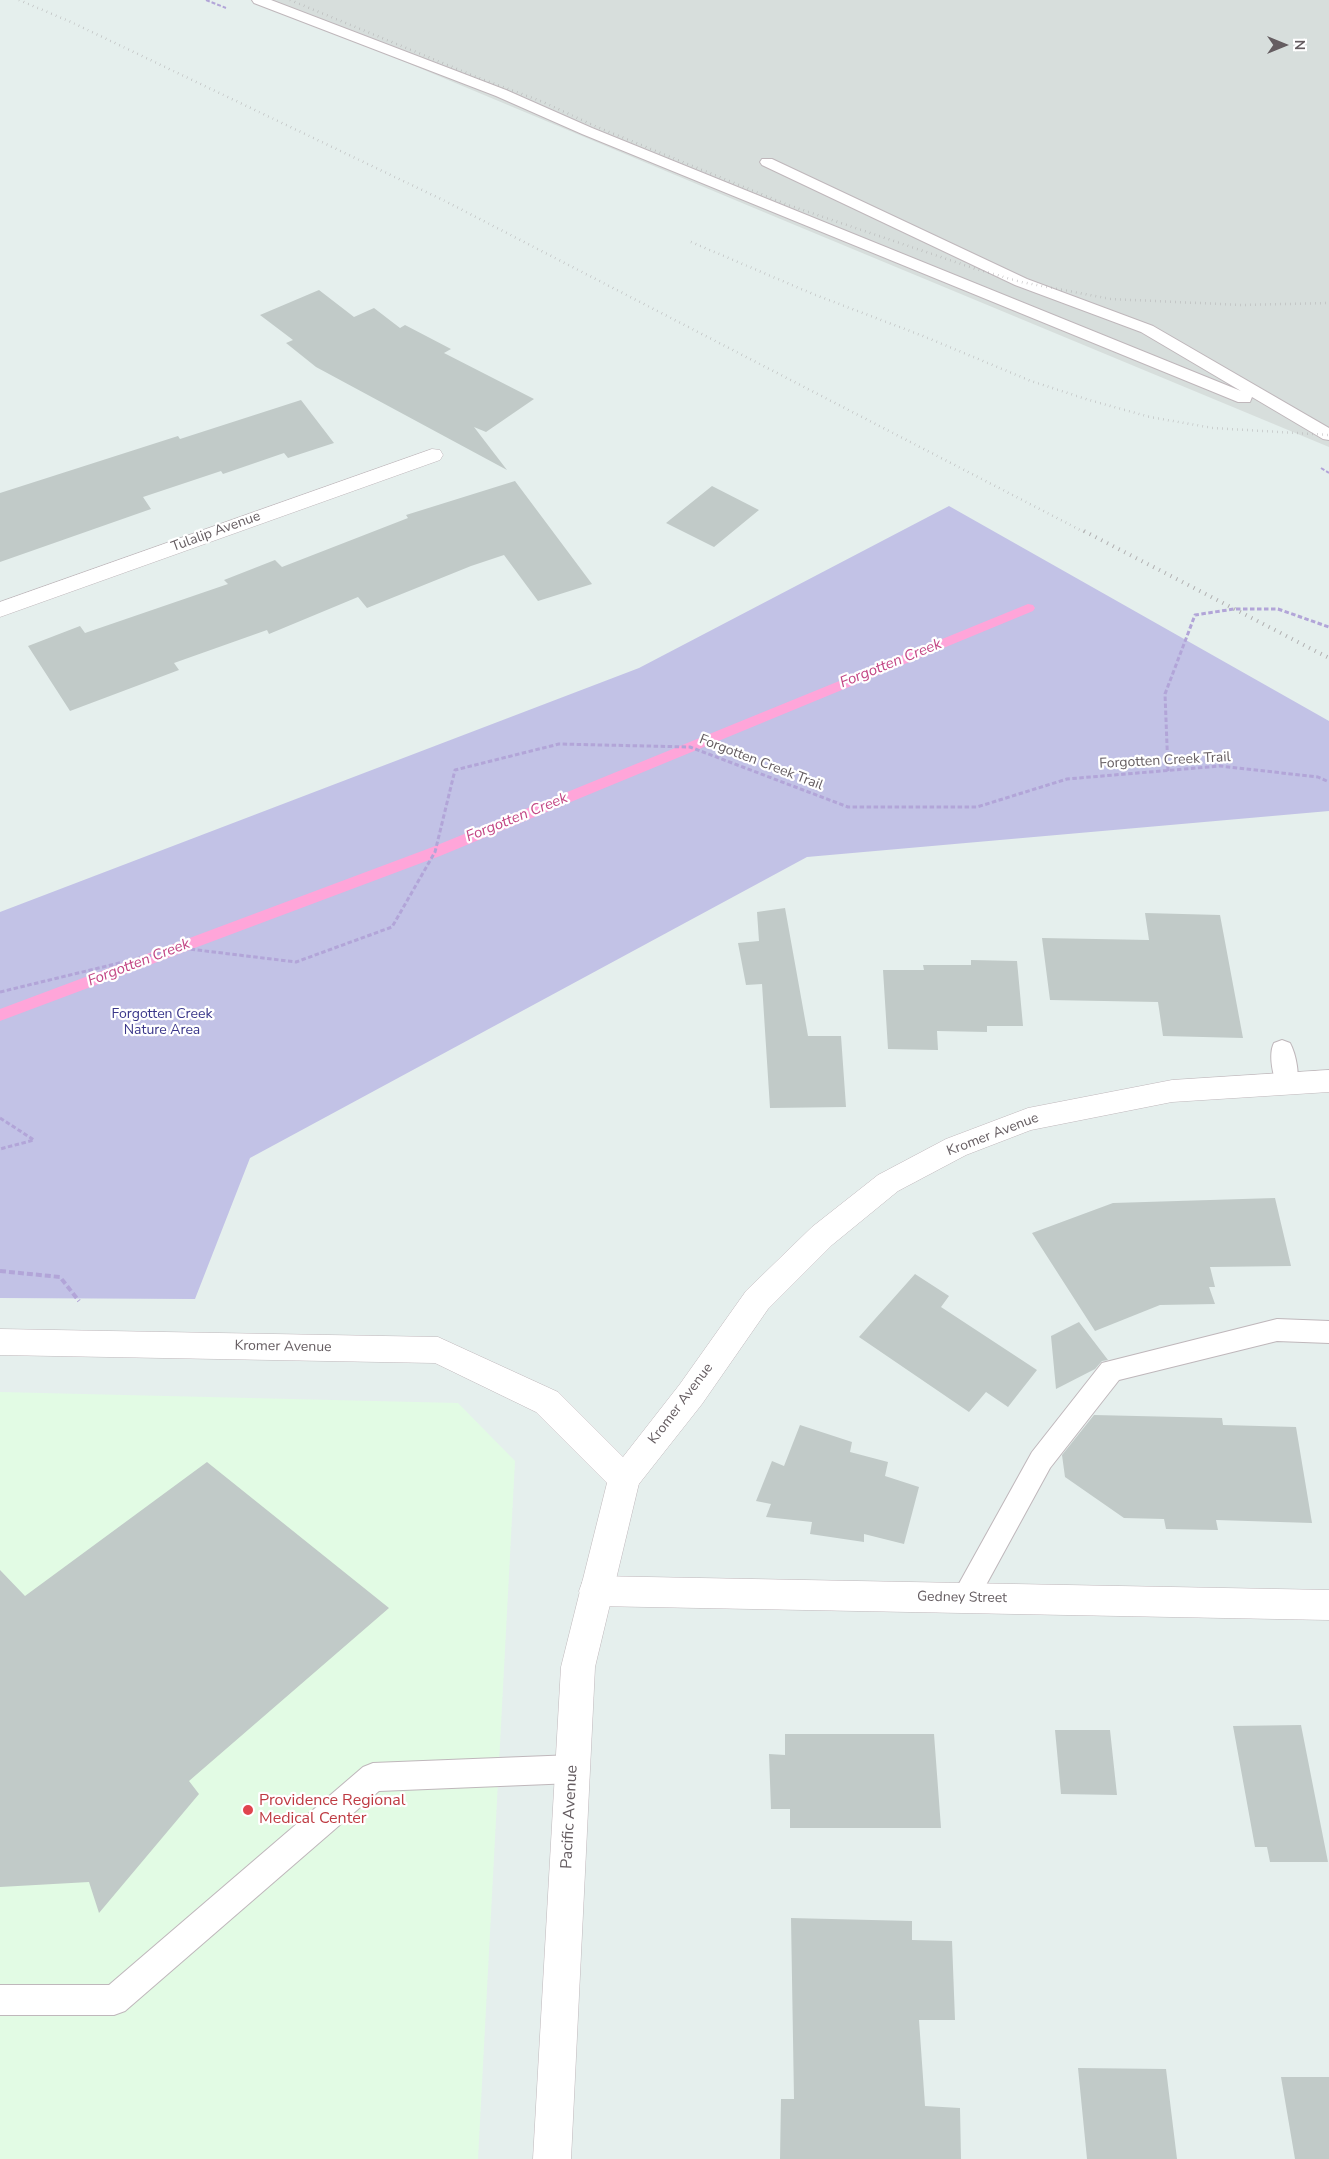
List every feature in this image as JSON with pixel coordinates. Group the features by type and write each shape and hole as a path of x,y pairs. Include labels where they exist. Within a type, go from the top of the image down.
{"street":[{"name":"Tulalip Avenue","path":"0,610 432,455"},
{"name":"Kromer Avenue","path":"0,1342 438,1350 548,1402 624,1479 691,1394 757,1300 822,1236 888,1183 956,1147 1028,1118 1172,1091 1329,1081"},
{"name":"Pacific Avenue","path":"552,2159 578,1667 595,1591 624,1479"},
{"name":"Gedney Street","path":"595,1591 1329,1605"}],"lane":[{"path":"260,0 501,93 587,131 1244,398"},
{"path":"767,162 1021,282 1147,329 1329,435"},
{"path":"1282,1049 1287,1083"},
{"path":"965,1598 1040,1460 1111,1371 1277,1330 1329,1332"},
{"path":"0,2000 114,2000 373,1777 573,1769"}],"path":[{"path":"1168,771 1165,694 1195,615 1234,609 1278,609 1329,626"},
{"name":"Forgotten Creek Trail","path":"0,992 181,948 296,962 392,927 435,852 454,770 559,744 690,747 848,807 977,807 1067,779 1220,766 1318,777 1329,782"},
{"path":"0,1118 34,1140 0,1150"},
{"path":"0,1271 60,1277 81,1304"}],"shaded area":[{"path":"257,0 1329,0 1329,447 766,213"},
{"name":"Providence Regional Medical Center","path":"0,1392 458,1403 515,1461 478,2159 0,2159"}],"green space":[{"name":"Forgotten Creek Nature Area","path":"949,506 1329,721 1329,811 807,857 250,1158 195,1299 0,1298 0,912 639,668"}],"building":[{"path":"319,290 354,317 374,308 400,328 405,325 451,349 444,353 534,399 486,432 474,427 507,470 316,367 286,343 293,340 260,315"},
{"path":"301,400 334,443 288,458 284,453 223,474 221,471 143,497 151,509 0,562 0,493 178,436 180,439"},
{"path":"515,481 592,584 538,601 504,555 471,566 367,608 358,597 269,634 267,630 174,663 179,670 70,711 28,646 80,626 85,633 228,584 224,580 275,560 282,567 408,518 406,515"},
{"path":"712,486 759,510 714,547 666,523"},
{"path":"785,908 808,1036 841,1036 846,1107 770,1108 762,984 746,985 738,943 759,941 757,912"},
{"path":"1145,913 1220,915 1243,1038 1163,1036 1158,1002 1050,1000 1042,938 1149,940"},
{"path":"971,960 1017,961 1023,1026 987,1026 987,1032 937,1031 938,1050 888,1049 883,970 924,970 923,965 971,965"},
{"path":"1275,1198 1291,1266 1210,1267 1215,1287 1209,1287 1215,1304 1160,1305 1095,1331 1032,1233 1113,1203"},
{"path":"915,1274 949,1296 941,1307 1037,1370 1008,1407 986,1392 969,1412 859,1337"},
{"path":"1079,1322 1108,1360 1102,1361 1095,1369 1056,1389 1051,1336"},
{"path":"1094,1415 1222,1418 1223,1425 1296,1427 1312,1523 1216,1520 1218,1530 1166,1529 1164,1519 1124,1518 1065,1477 1062,1455"},
{"path":"800,1425 852,1442 850,1452 888,1462 885,1476 919,1487 904,1544 864,1534 864,1542 810,1534 812,1522 766,1517 771,1504 756,1501 772,1461 784,1466"},
{"path":"207,1462 389,1608 189,1781 199,1794 99,1913 89,1882 0,1887 0,1570 25,1596"},
{"path":"1301,1725 1328,1862 1270,1862 1267,1847 1255,1847 1233,1726"},
{"path":"1055,1730 1110,1730 1117,1795 1061,1794"},
{"path":"785,1734 934,1734 941,1828 790,1828 790,1809 771,1809 769,1754 785,1755"},
{"path":"791,1918 912,1921 912,1940 952,1941 955,2020 919,2020 925,2106 960,2108 961,2159 780,2159 781,2099 794,2099"},
{"path":"1078,2068 1166,2069 1177,2159 1087,2159"},
{"path":"1281,2077 1329,2077 1329,2159 1295,2159"}],"waterway":[{"name":"Forgotten Creek","path":"0,1015 435,852 1028,608"}],"railway":[{"path":"19,0 71,22 445,201 1086,533"},
{"path":"290,0 479,78 543,102 597,127 788,205 976,269 1021,282 1111,299 1242,305 1329,303"},
{"path":"691,242 813,294 923,336 1031,381 1089,400 1150,417 1213,428 1329,435"},
{"path":"1084,531 1329,658"}],"place":[{"name":"Providence Regional Medical Center","path":"248,1810"}]}
